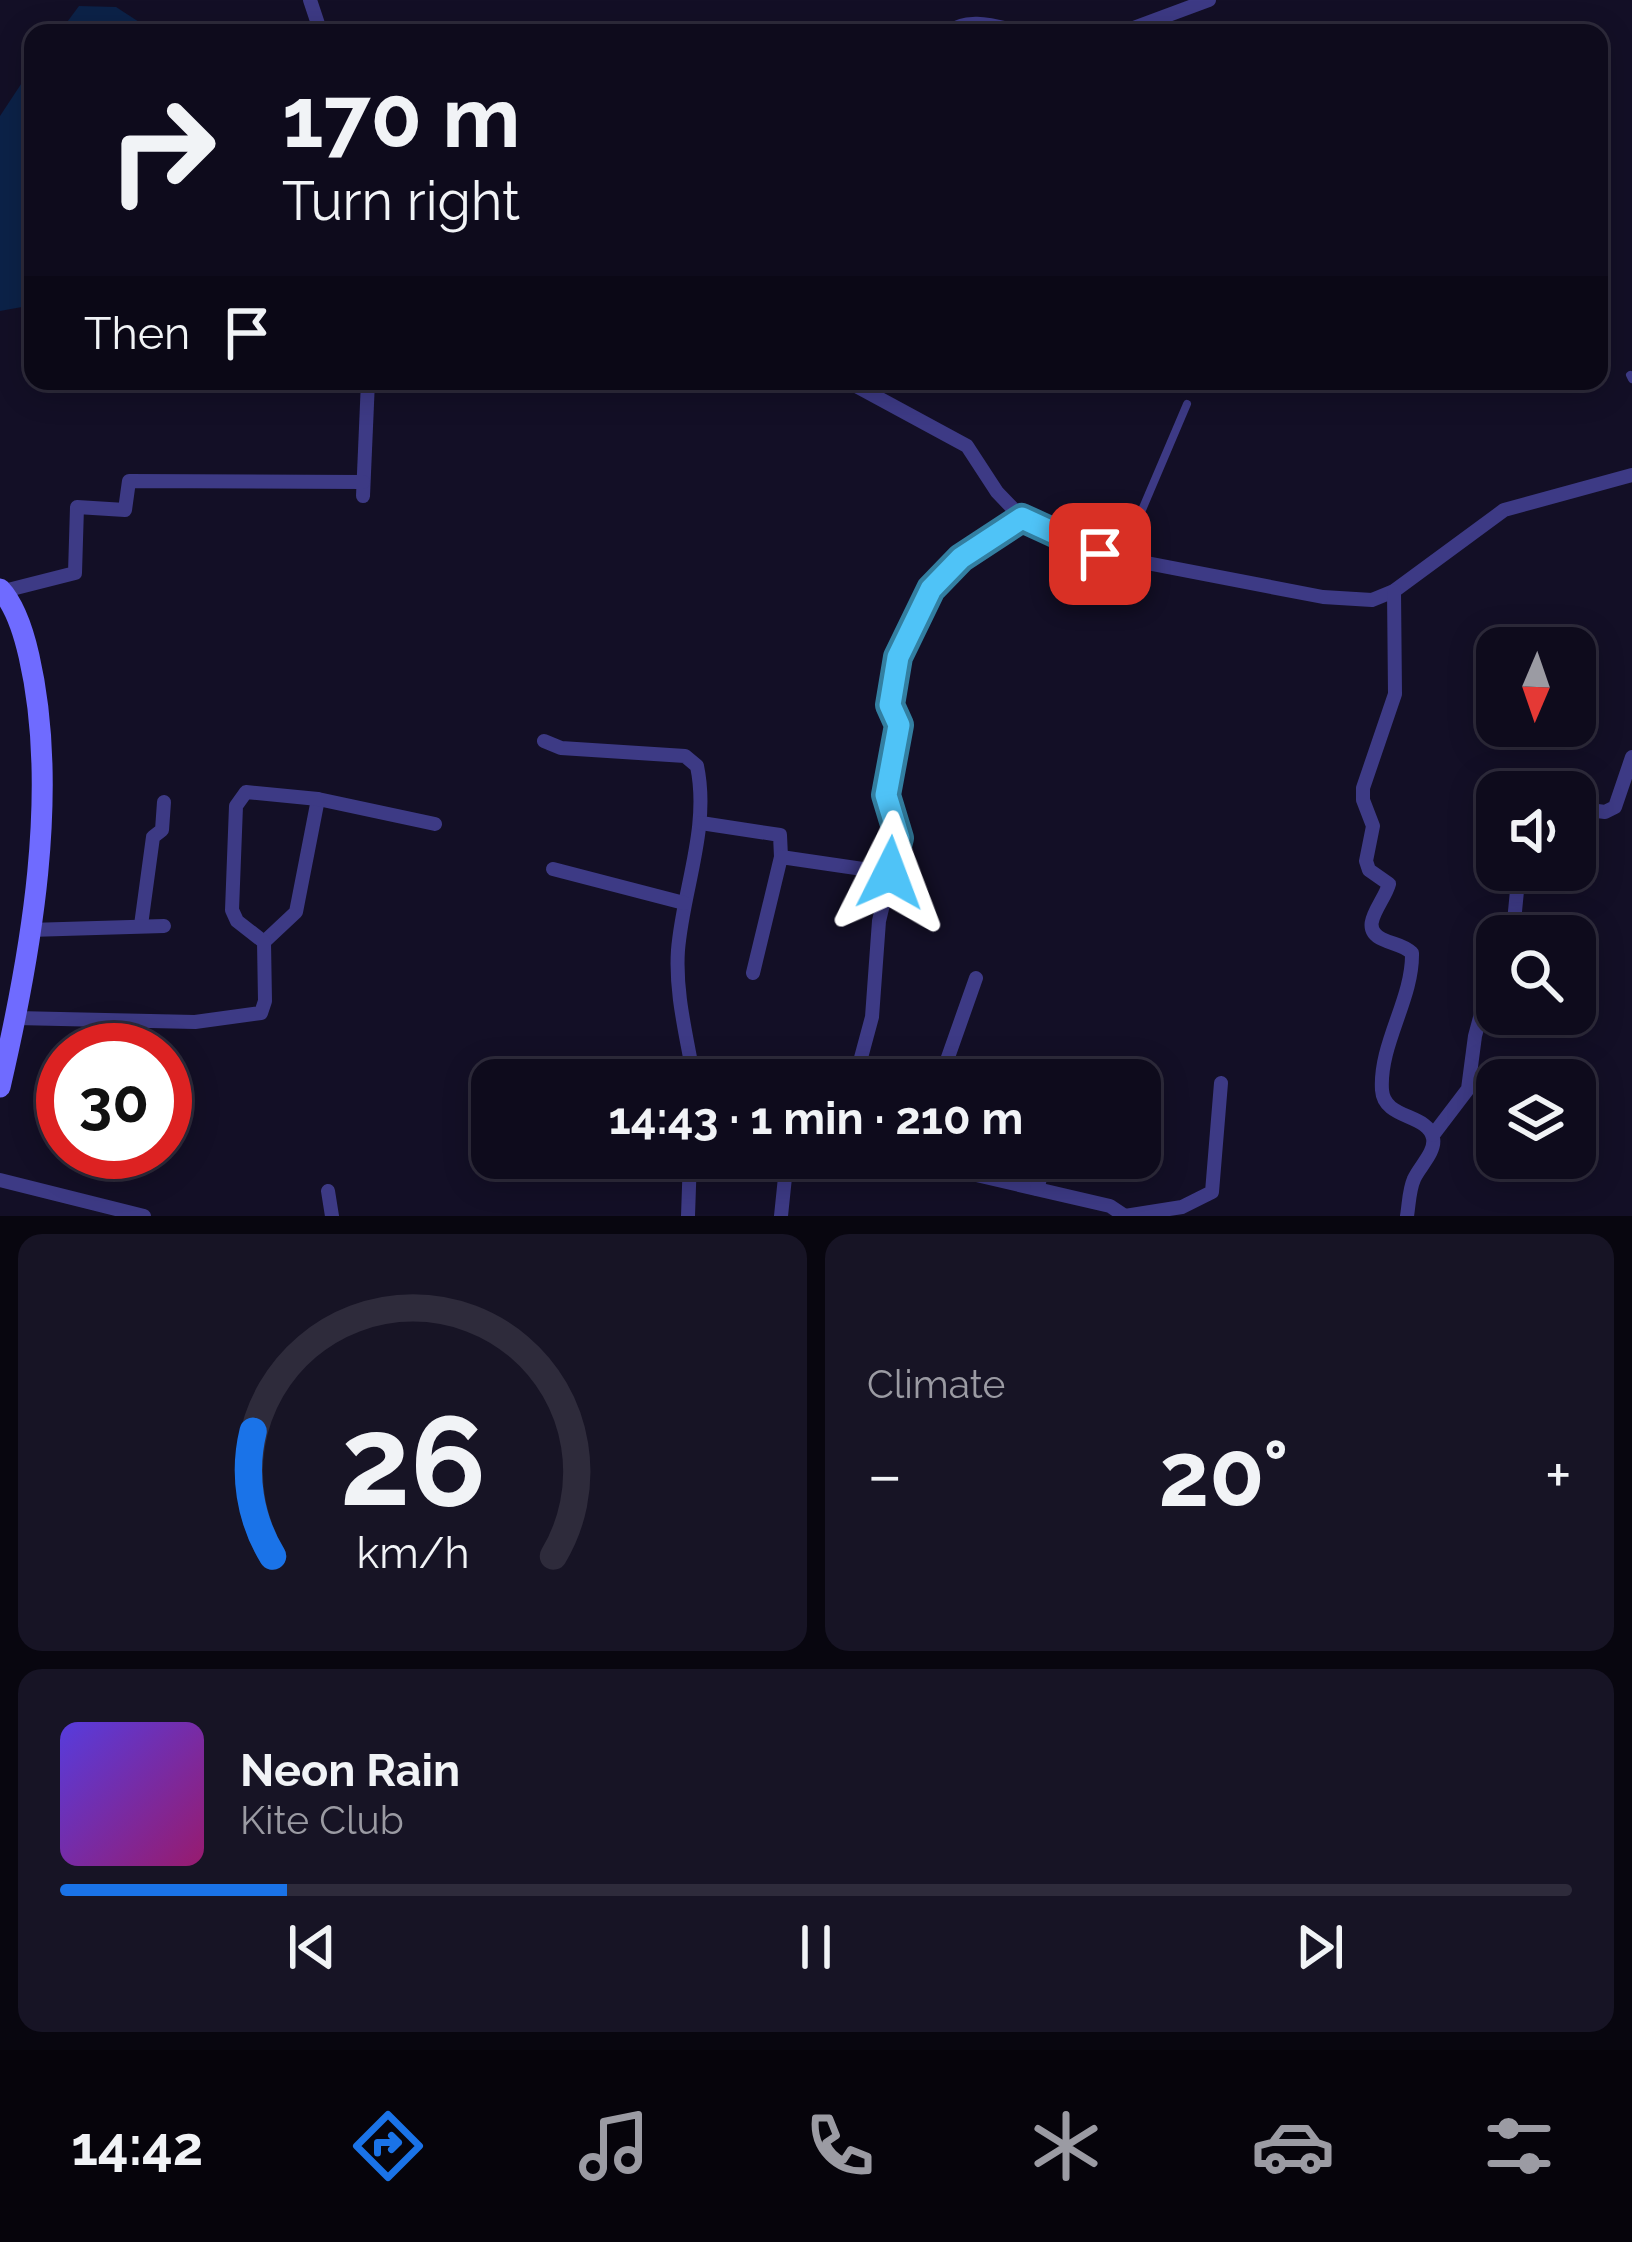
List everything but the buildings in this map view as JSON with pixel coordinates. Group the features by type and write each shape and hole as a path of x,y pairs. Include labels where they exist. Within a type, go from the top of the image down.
{"main road":[{"path":"0,1087 16,1018 28,930 44,758 28,655 2,590"}],"street":[{"path":"1144,24 1209,0"},
{"path":"2,590 75,573 77,507 125,511 129,481 363,489 368,390"},
{"path":"864,390 967,446 1022,518 1058,538 1121,558 1323,597 1372,600 1394,591 1504,510 1632,475"},
{"path":"860,1059 872,1017 877,934 899,838 886,795 899,725 890,705 898,657 931,589 961,558 1022,518"},
{"path":"1394,591 1395,694 1363,800 1373,826 1366,861 1369,870 1389,884 1370,920 1371,930 1412,953 1382,1087 1384,1099 1433,1135 1434,1145 1412,1182 1407,1216"},
{"path":"544,741 561,748 690,758 700,776 701,824 684,903 677,973 691,1059"},
{"path":"1596,810 1611,811 1632,757"},
{"path":"264,942 237,921 232,910 239,799 246,792 318,799 435,824"},
{"path":"16,1018 195,1022 258,1016 266,1001 264,942 296,912 318,799"},
{"path":"141,925 164,802"},
{"path":"701,824 780,835 781,857 753,973"},
{"path":"781,857 890,873"},
{"path":"553,869 684,903"},
{"path":"28,930 164,926"},
{"path":"947,1059 976,978"},
{"path":"1433,1135 1468,1089 1476,1032"},
{"path":"996,1179 1110,1206 1125,1216 1182,1207 1212,1192 1221,1083"},
{"path":"688,1216 689,1179"},
{"path":"782,1216 785,1179"},
{"path":"1037,1189 1040,1179"},
{"path":"0,1180 144,1216"},
{"path":"328,1191 332,1216"}],"lane":[{"path":"1121,558 1187,404"}],"water":[{"path":"79,6 116,7 142,24 66,24"},
{"path":"24,80 24,307 0,311 0,116"}],"route":[{"path":"890,873 899,838 886,795 899,725 890,705 898,657 931,589 961,558 1022,518 1100,554"}]}
